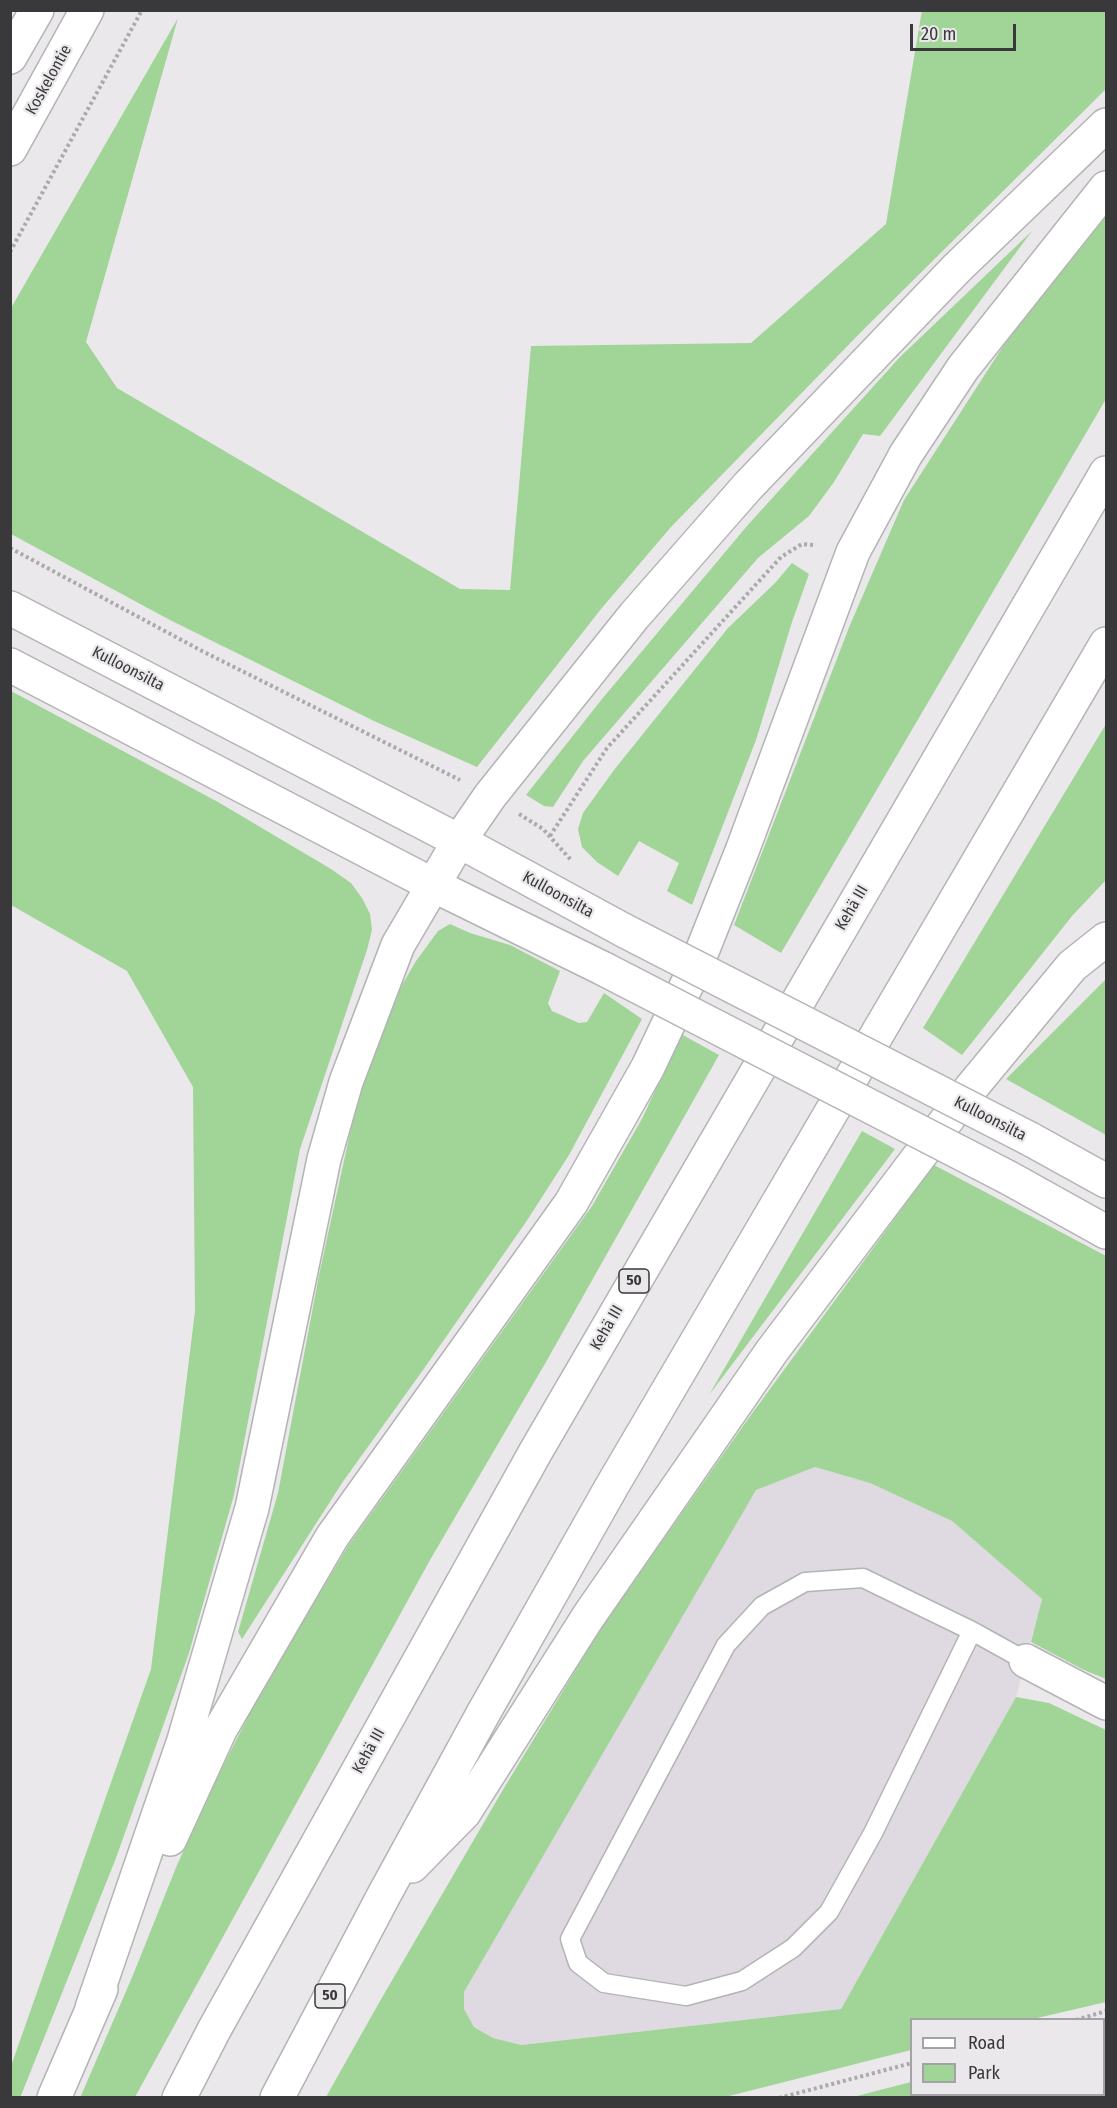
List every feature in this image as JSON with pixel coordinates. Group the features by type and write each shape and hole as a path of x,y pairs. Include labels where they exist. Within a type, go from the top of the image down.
{"main road":[{"path":"10,57 37,10"},
{"name":"Koskelontie","path":"10,149 87,10"},
{"path":"92,2008 184,1740 252,1508 324,1159 346,1082 398,945 459,841 490,796 634,616 747,486 957,268 1107,125"},
{"path":"54,2097 92,2008 220,1730 326,1547 571,1203 648,1067 699,959 742,851 853,552 906,454 963,368 1107,188"},
{"name":"Kehä III","path":"179,2097 213,2030 536,1451 1107,473"},
{"name":"Kulloonsilta","path":"10,608 1107,1181"},
{"name":"50","path":"277,2097 484,1712 612,1486 1107,644"},
{"path":"10,665 433,885 604,969 1009,1178 1107,1232"},
{"path":"384,1895 464,1813 588,1617 772,1351 971,1088 1072,966 1107,929"},
{"path":"1072,966 1107,939"},
{"path":"1026,1660 1107,1703"}],"lane":[{"path":"972,1632 873,1833 829,1911 793,1948 742,1981 686,1996 604,1983 578,1963 570,1939 726,1645 762,1606 805,1582 863,1578 972,1632 1026,1660"}],"path":[{"path":"10,252 142,10"},
{"path":"550,837 615,739 781,557 802,544 813,545"},
{"path":"10,548 202,651 490,796 543,829 576,865"},
{"path":"1080,2018 1107,2011"},
{"path":"779,2097 910,2064"}],"shaded area":[{"path":"815,1467 870,1483 952,1521 1042,1599 1016,1697 841,2009 520,2045 493,2038 474,2027 464,2009 464,1992 755,1490"}],"green space":[{"path":"922,10 1106,11 1106,89 864,329 671,527 601,609 477,767 374,721 168,619 11,534 11,308 178,18 86,342 117,388 460,589 510,590 531,346 751,343 886,224"},
{"path":"1106,216 1106,399 781,953 734,925 850,625 904,500 1002,348 1042,294"},
{"path":"1032,231 880,436 863,434 834,482 809,516 758,558 583,761 553,807 544,806 526,795 602,699 747,526 900,357"},
{"path":"792,563 809,574 756,740 692,905 667,891 679,863 639,841 618,876 597,862 582,847 578,829 583,813 614,770 728,628 775,583"},
{"path":"11,691 218,802 331,869 351,883 362,898 370,914 372,930 300,1149 234,1495 189,1653 116,1858 20,2098 11,2097 11,2066 151,1669 195,1311 193,1087 127,971 11,905"},
{"path":"1106,724 1106,880 1072,916 962,1055 923,1028"},
{"path":"450,924 470,933 510,945 560,971 548,1003 552,1011 579,1023 587,1022 604,993 642,1019 569,1155 526,1222 342,1483 242,1639 238,1632 278,1493 319,1275 359,1092 402,985 438,931"},
{"path":"1106,979 1106,1135 1006,1079"},
{"path":"681,1034 719,1055 546,1362 430,1560 135,2097 80,2098 177,1865 259,1695 348,1546 592,1206 643,1117"},
{"path":"862,1131 895,1149 709,1395"},
{"path":"934,1165 1106,1256 1106,1679 1031,1642 1042,1599 952,1521 870,1483 815,1467 756,1490 464,1992 464,2009 474,2027 493,2038 521,2045 841,2009 1016,1697 1049,1703 1106,1730 1106,2002 1037,2018 910,2018 910,2050 725,2097 326,2097 504,1788 603,1625 748,1419"},
{"path":"1105,2032 1106,2097 853,2097 910,2082 910,2096 1105,2096"}]}
